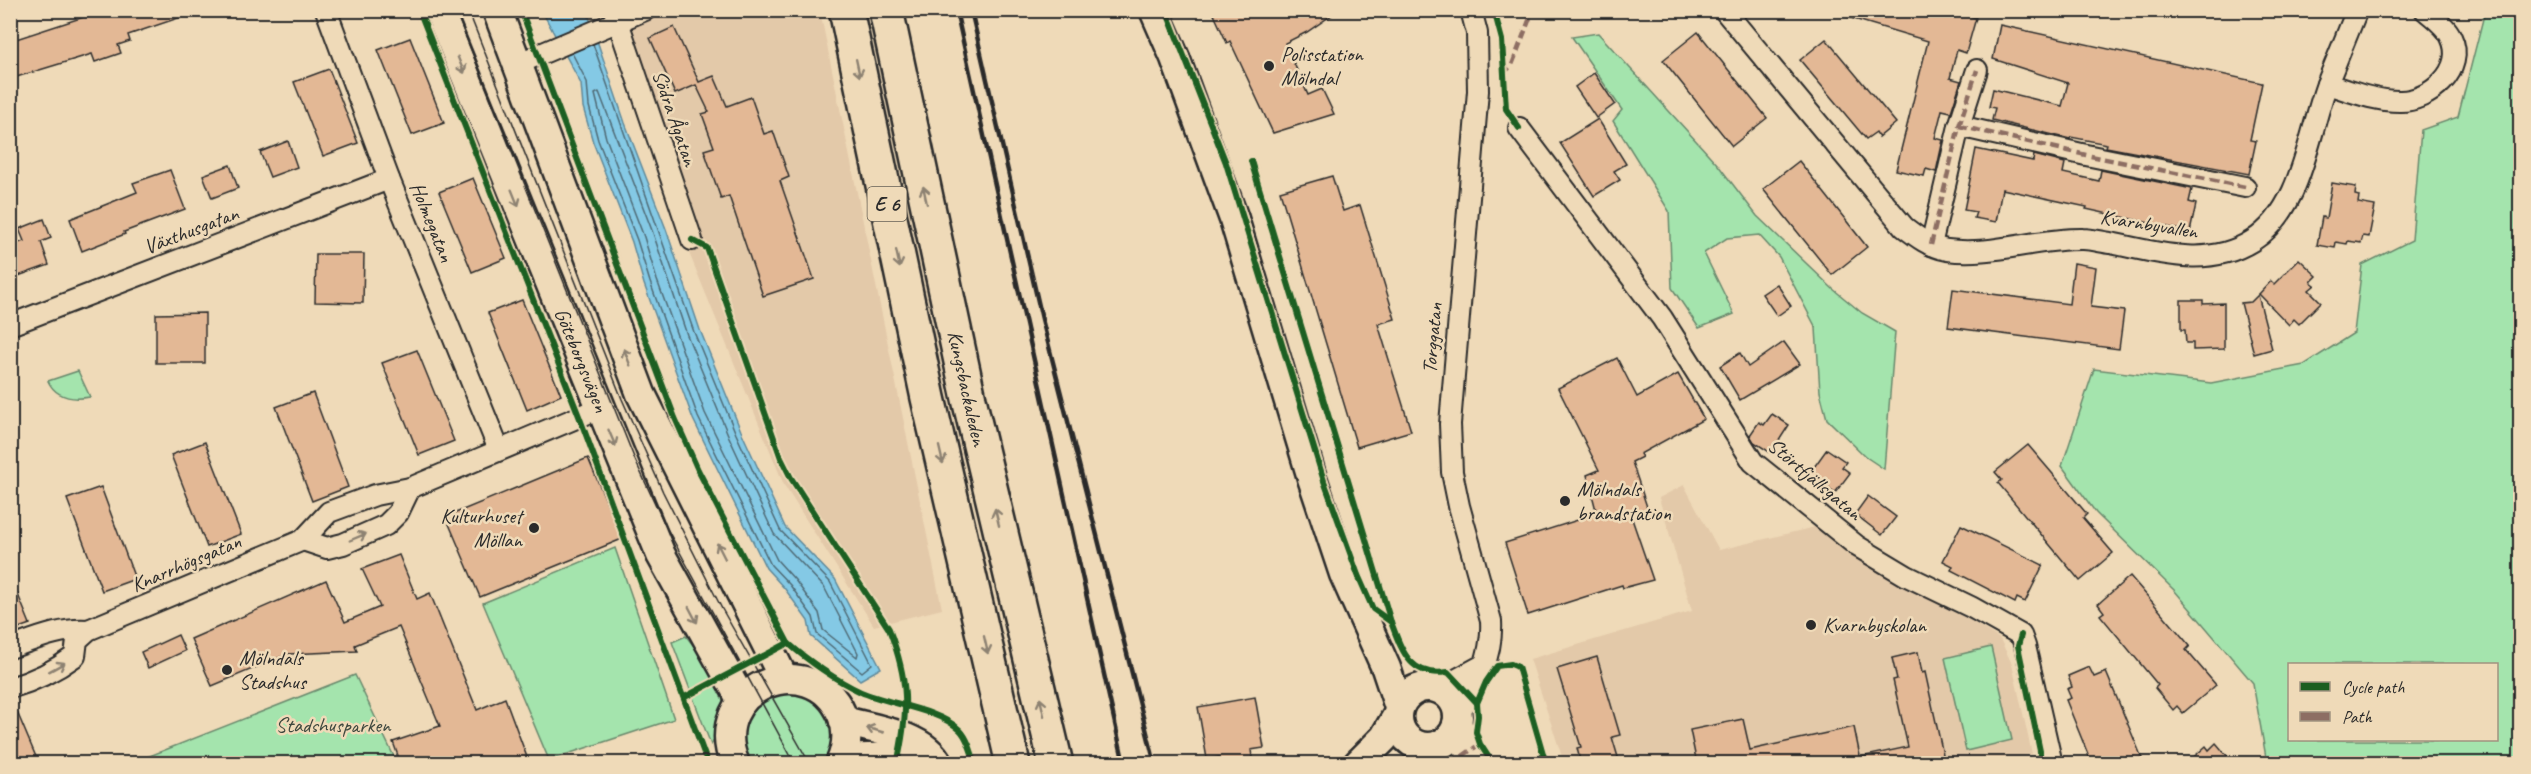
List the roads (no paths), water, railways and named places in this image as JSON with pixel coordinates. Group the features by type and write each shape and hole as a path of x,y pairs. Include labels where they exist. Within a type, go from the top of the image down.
{"highway":[{"name":"Kungsbackaleden","path":"846,10 928,398 1013,764"},
{"name":"Kungsbackaleden","path":"886,10 969,399 1056,764"}],"main road":[{"name":"Göteborgsvägen","path":"439,10 661,555 741,701"},
{"name":"Göteborgsvägen","path":"497,10 641,394 784,679"},
{"path":"1154,10 1186,87 1234,219 1312,478 1344,574 1386,668 1402,733 1449,764"},
{"path":"1366,622 1398,664 1430,687 1451,697 1475,764"},
{"path":"734,763 729,745 730,726 741,701 765,683 784,679 804,681 821,690 835,703 844,721 846,740 841,762 885,756 898,757 918,764"},
{"path":"1358,764 1384,738 1411,691 1430,687"},
{"path":"1377,764 1389,754 1421,746 1437,746 1446,741 1453,734 1458,719"},
{"path":"844,721 918,743 932,752 938,764"}],"street":[{"name":"Holmegatan","path":"327,10 389,179 499,450"},
{"path":"517,64 612,20 645,10"},
{"name":"Torggatan","path":"1458,719 1471,696 1491,646 1491,621 1459,506 1452,472 1450,424 1478,91 1477,33 1471,10"},
{"name":"Kvarnbyvallen","path":"1724,10 1904,227 1931,245 1945,250 1966,251 2085,238 2193,258 2234,249 2252,241 2282,212 2292,192 2326,84 2357,10"},
{"path":"2326,84 2375,99 2400,102 2419,99 2432,92 2444,81 2452,67 2455,53 2452,37 2442,24 2426,10"},
{"name":"Södra Ågatan","path":"612,20 692,240"},
{"path":"1931,245 1959,126 1977,70"},
{"path":"1959,126 2086,155 2245,187"},
{"name":"Störtfjällsgatan","path":"1520,128 1662,318 1753,462 1857,546 1907,576 1971,607 2020,635 2025,646 2052,764"},
{"name":"Växthusgatan","path":"10,325 389,179"},
{"name":"Knarrhögsgatan","path":"10,648 52,633 71,629 88,630 303,540 329,512 375,495 410,488 600,408"},
{"path":"303,540 327,548 386,525 398,513 410,488"},
{"path":"10,688 34,679 75,656 77,640 88,630"},
{"path":"1430,687 1483,665"}],"water":[{"path":"542,11 587,11 700,330 741,431 785,527 835,579 881,668 860,680 811,636 808,621 785,589 766,568 693,419 644,284 632,242 593,142 583,107 581,84"}],"tram line":[{"path":"455,10 635,460 664,523 795,764"},
{"path":"468,10 622,399 663,492 722,609 810,764"}],"railway":[{"path":"956,10 1124,764"},
{"path":"971,10 1042,319 1155,764"}],"place":[{"name":"Polisstation Mölndal","path":"1269,66"},
{"name":"Mölndals brandstation","path":"1565,501"},
{"name":"Kulturhuset Möllan","path":"534,528"},
{"name":"Kvarnbyskolan","path":"1811,625"},
{"name":"Mölndals Stadshus","path":"227,670"}],"park label":[{"name":"Stadshusparken","path":"333,725"}]}
